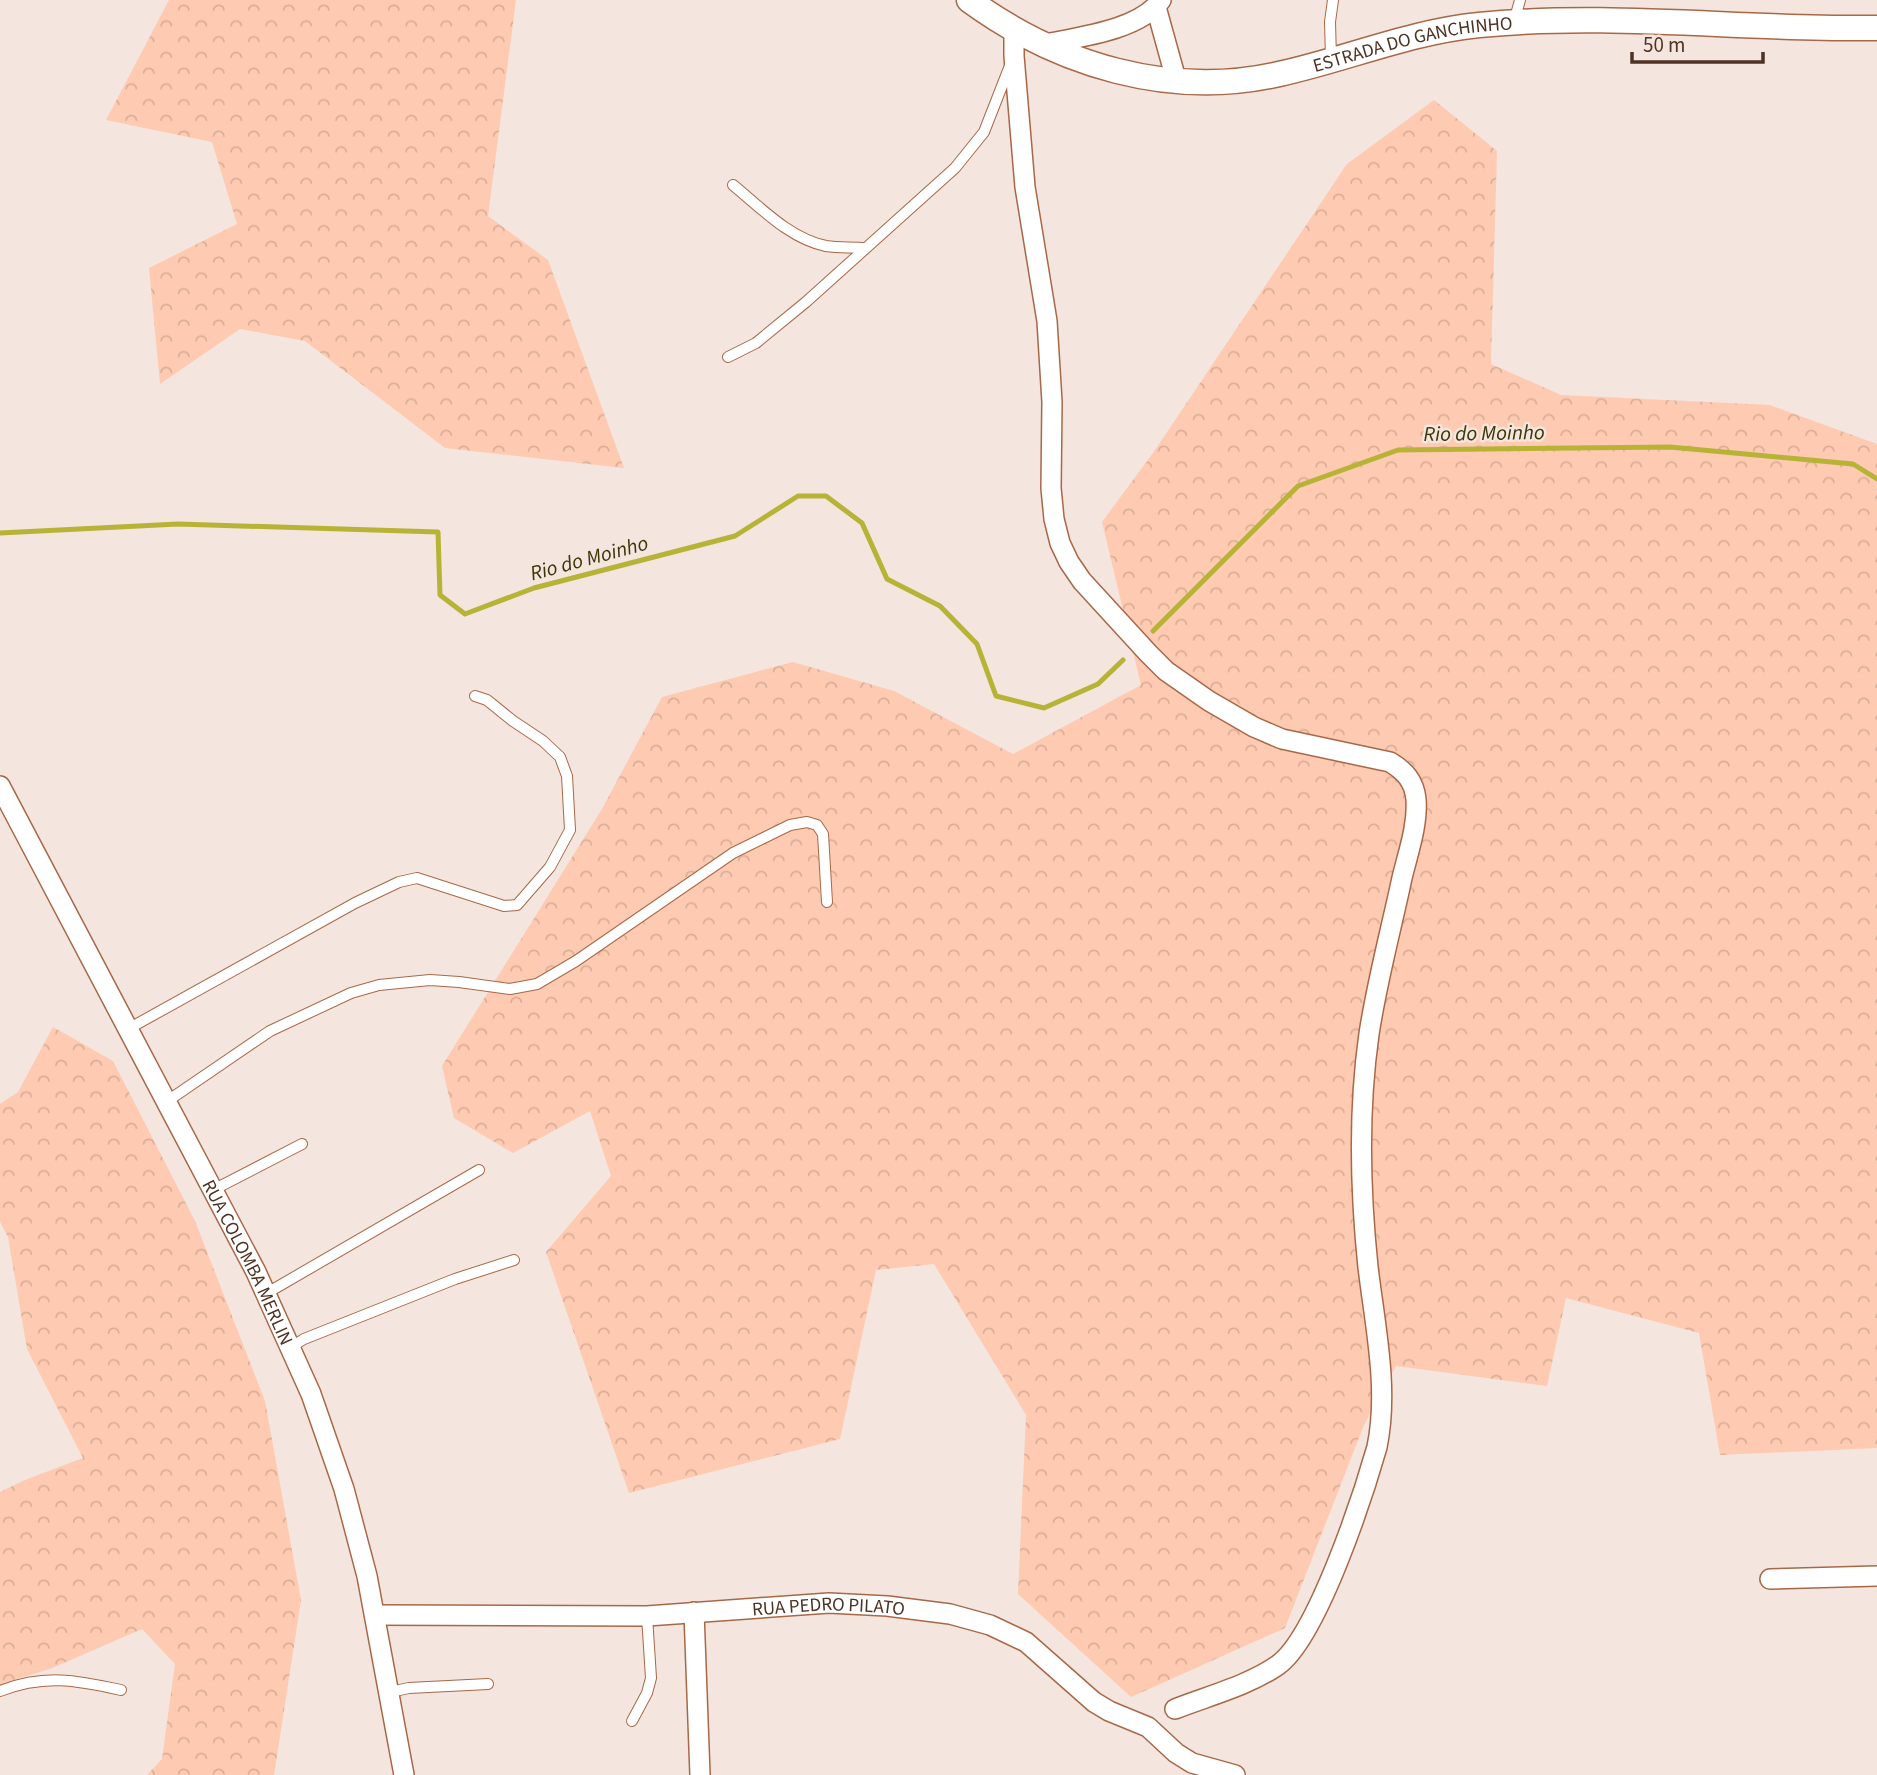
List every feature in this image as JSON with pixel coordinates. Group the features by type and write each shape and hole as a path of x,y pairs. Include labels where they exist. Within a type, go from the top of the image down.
{"street":[{"name":"ESTRADA DO GANCHINHO","path":"969,0 1014,30 1045,44 1123,74 1177,83 1258,78 1418,34 1479,25 1517,11 1592,21 1877,28"},
{"path":"1045,44 1115,28 1138,19 1159,4 1177,83"},
{"path":"1014,30 1024,187 1047,321 1052,402 1051,488 1054,519 1060,543 1069,562 1082,581 1149,653 1184,684 1254,727 1282,739 1390,762 1403,770 1412,782 1416,797 1413,831 1376,995 1363,1089 1363,1202 1381,1390 1381,1429 1377,1447 1329,1581 1294,1650 1281,1663 1265,1673 1175,1709"},
{"name":"RUA COLOMBA MERLIN","path":"0,786 267,1293 291,1347 344,1489 376,1615 404,1775"},
{"path":"1770,1579 1877,1576"},
{"name":"RUA PEDRO PILATO","path":"376,1615 647,1616 801,1604 853,1604 918,1609 990,1625 1026,1642 1094,1702 1116,1715 1148,1727 1176,1753 1192,1763 1235,1775"},
{"path":"694,1612 700,1775"}],"lane":[{"path":"1332,59 1330,22 1333,0"},
{"path":"728,357 756,343 806,302 955,168 984,132 1014,57"},
{"path":"733,185 800,237 825,246 865,248"},
{"path":"128,1029 355,903 399,882 417,878 504,906 517,905 550,867 570,830 567,776 560,757 543,741 487,700 475,695"},
{"path":"166,1102 270,1031 351,993 379,985 430,980 510,989 537,984 576,961 733,853 790,825 807,822 817,825 823,834 827,902"},
{"path":"213,1190 302,1144"},
{"path":"267,1293 479,1170"},
{"path":"291,1347 304,1339 455,1279 514,1260"},
{"path":"632,1721 648,1693 651,1678 647,1616"},
{"path":"0,1691 24,1683 50,1679 72,1679 121,1690"},
{"path":"390,1692 408,1688 488,1684"}],"green space":[{"path":"169,0 516,0 488,216 548,260 624,468 445,448 305,341 240,329 160,384 149,268 237,224 212,142 106,120"},
{"path":"1434,100 1497,151 1491,364 1561,395 1770,405 1877,444 1877,1448 1720,1455 1699,1333 1566,1298 1547,1386 1396,1366 1364,1425 1285,1628 1131,1697 1018,1594 1026,1415 934,1264 876,1270 840,1439 629,1493 546,1252 611,1176 590,1111 513,1153 454,1118 442,1066 602,809 662,697 793,662 894,691 1013,754 1141,685 1102,522 1153,453 1347,164"},
{"path":"53,1027 113,1061 195,1221 265,1401 301,1600 274,1775 147,1775 162,1759 175,1664 142,1629 50,1669 0,1684 0,1492 83,1458 27,1349 8,1237 0,1222 0,1104 18,1092"}],"waterway":[{"name":"Rio do Moinho","path":"1153,631 1298,486 1398,450 1670,447 1853,464 1877,479"},
{"name":"Rio do Moinho","path":"0,533 178,524 438,532 440,595 465,614 534,588 735,536 798,496 826,496 862,523 887,579 940,606 977,644 996,696 1044,708 1098,684 1123,660"}]}
